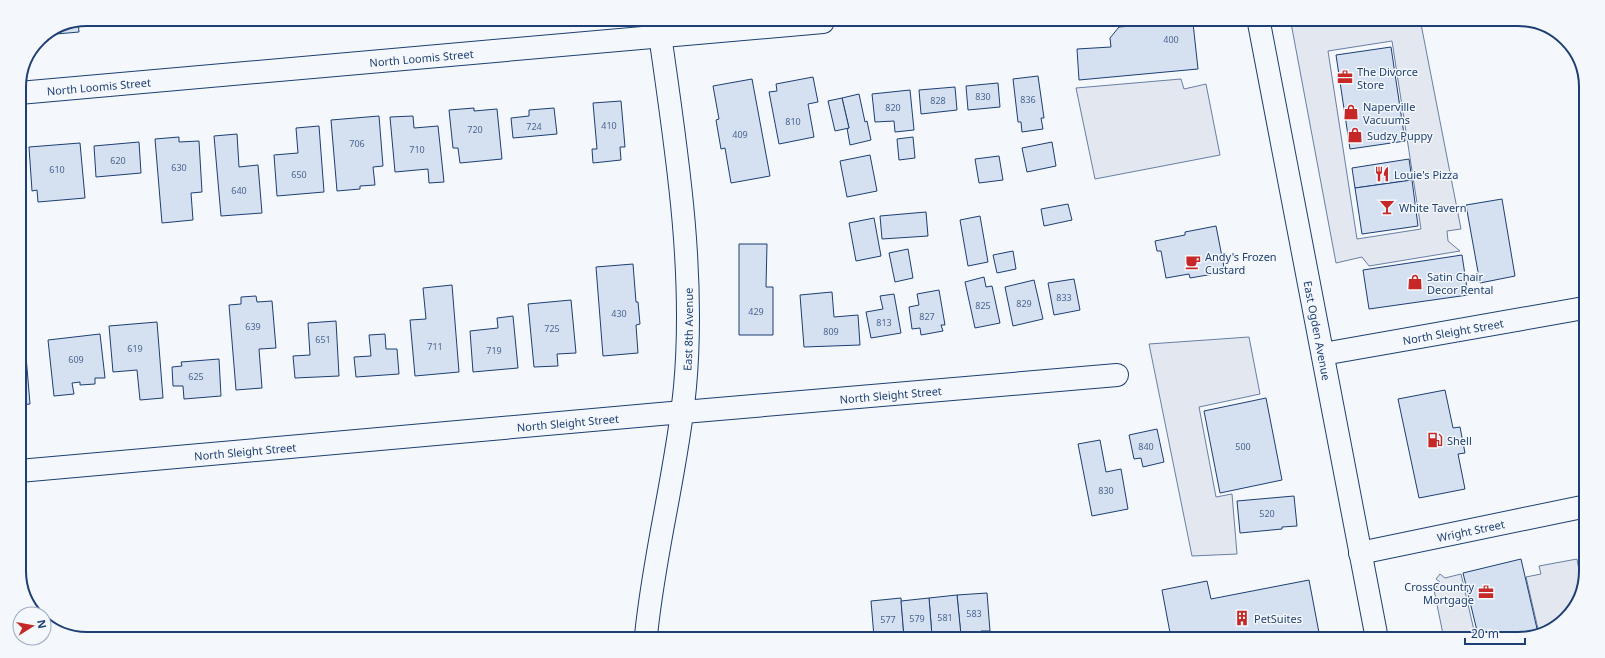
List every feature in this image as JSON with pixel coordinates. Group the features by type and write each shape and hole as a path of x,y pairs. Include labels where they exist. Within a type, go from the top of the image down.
{"street":[{"name":"North Loomis Street","path":"26,92 659,29 729,26"},
{"name":"East Ogden Avenue","path":"1260,26 1375,632"},
{"name":"East 8th Avenue","path":"646,632 654,572 671,485 685,383 687,327 686,258 679,168 659,29"},
{"name":"North Sleight Street","path":"1322,354 1579,309"},
{"name":"North Sleight Street","path":"26,470 1117,375"},
{"name":"Wright Street","path":"1360,553 1579,509"}],"shaded area":[{"path":"1292,26 1421,26 1461,229 1447,231 1448,241 1460,251 1369,266 1362,257 1336,263","holes":["1392,41 1421,229 1357,239 1328,51"]},
{"path":"1181,79 1184,89 1206,84 1220,155 1095,179 1076,88"},
{"path":"1249,337 1260,394 1199,407 1216,497 1232,494 1237,554 1192,556 1149,344"},
{"path":"1577,559 1579,571 1578,583 1571,602 1552,622 1538,629 1526,577 1541,574 1539,566"},
{"path":"1440,574 1445,578 1461,574 1474,632 1443,632 1434,590 1440,582 1436,579"}],"building":[{"path":"1193,26 1198,69 1079,80 1077,49 1111,47 1110,38 1119,27"},
{"path":"75,27 79,27 79,32 57,34"},
{"path":"1391,47 1405,141 1350,149 1336,55"},
{"path":"1038,76 1044,118 1041,118 1043,129 1022,132 1021,122 1018,122 1013,79"},
{"path":"813,77 818,102 808,104 814,137 779,144 769,92 777,91 776,84"},
{"path":"752,79 770,176 731,183 725,148 721,149 716,120 719,119 713,86"},
{"path":"998,83 1000,107 968,110 966,86"},
{"path":"955,87 957,110 921,114 919,90"},
{"path":"910,90 914,130 895,132 894,121 875,122 872,94"},
{"path":"859,94 865,122 867,121 871,140 850,145 847,128 849,128 842,98"},
{"path":"842,98 849,128 835,131 828,101"},
{"path":"621,101 625,147 620,147 621,160 593,163 592,149 597,149 593,103"},
{"path":"474,108 474,111 497,109 502,159 460,163 458,148 453,148 449,110"},
{"path":"554,108 557,134 513,138 511,118 529,116 529,110"},
{"path":"379,116 383,166 373,167 375,185 360,186 360,189 337,191 331,120"},
{"path":"413,116 414,128 438,126 444,182 429,183 428,169 395,172 390,117"},
{"path":"319,126 324,192 277,196 274,155 298,153 296,128"},
{"path":"237,134 239,167 258,165 262,213 221,216 214,136"},
{"path":"179,137 179,142 199,141 202,192 191,193 193,220 162,223 155,139"},
{"path":"913,137 915,158 899,160 897,139"},
{"path":"139,142 141,173 96,177 94,146"},
{"path":"1052,142 1056,166 1027,172 1022,148"},
{"path":"80,143 85,198 38,202 37,190 32,191 29,147"},
{"path":"870,155 877,191 847,197 840,161"},
{"path":"999,156 1003,180 979,183 975,159"},
{"name":"Louie's Pizza","path":"1409,159 1412,180 1355,188 1352,168"},
{"name":"White Tavern","path":"1412,180 1418,226 1362,234 1355,188"},
{"path":"1502,199 1515,276 1480,283 1466,205"},
{"path":"1068,204 1072,220 1044,226 1041,209"},
{"path":"926,212 928,236 882,239 880,216"},
{"path":"980,216 988,262 968,266 960,220"},
{"path":"874,218 881,256 856,261 849,223"},
{"name":"Andy's Frozen Custard","path":"1216,226 1225,272 1190,278 1189,274 1166,278 1161,251 1157,251 1155,241 1185,235 1185,232"},
{"path":"739,244 767,244 766,287 773,287 773,335 739,335"},
{"path":"908,249 913,278 895,282 889,253"},
{"path":"1013,251 1016,269 997,273 993,255"},
{"name":"Satin Chair Decor Rental","path":"1462,255 1468,295 1369,309 1363,270"},
{"path":"633,264 636,302 638,302 640,324 636,325 638,353 603,356 596,267"},
{"path":"984,277 986,287 992,286 1000,323 975,328 965,282"},
{"path":"1074,279 1080,310 1054,315 1048,283"},
{"path":"1034,280 1043,319 1013,326 1005,287"},
{"path":"452,285 459,372 415,376 410,320 426,319 423,288"},
{"path":"939,290 945,325 941,325 943,331 921,335 920,328 912,329 909,307 919,305 917,294"},
{"path":"832,292 834,317 858,315 860,345 804,347 800,295"},
{"path":"894,294 901,333 871,338 866,312 883,309 880,296"},
{"path":"256,296 257,302 272,301 276,348 259,349 262,388 236,390 229,305 241,304 241,297"},
{"path":"571,300 576,353 557,354 558,366 534,367 528,304"},
{"path":"513,316 518,368 473,372 470,331 498,328 497,318"},
{"path":"336,321 339,376 295,378 293,356 310,355 308,323"},
{"path":"157,322 163,398 140,400 137,370 113,372 109,326"},
{"path":"100,334 105,378 95,378 95,384 80,385 80,382 72,383 74,394 54,396 48,340"},
{"path":"385,334 386,349 397,349 399,374 356,377 354,357 371,356 369,335"},
{"path":"26,356 30,404 26,404"},
{"path":"219,359 221,396 184,399 183,386 173,386 172,367 182,366 181,362"},
{"name":"Shell","path":"1445,390 1453,428 1460,427 1465,453 1458,454 1465,489 1419,498 1398,399"},
{"path":"1266,398 1282,480 1220,493 1204,411"},
{"path":"1157,429 1164,462 1143,467 1141,458 1134,459 1129,435"},
{"path":"1100,440 1106,472 1121,469 1128,509 1092,516 1078,444"},
{"path":"1294,496 1297,526 1240,533 1237,501"},
{"path":"1521,559 1537,629 1518,632 1477,632 1463,573"},
{"name":"PetSuites","path":"1309,580 1319,632 1170,632 1162,590 1207,581 1211,599"},
{"path":"987,593 990,631 961,632 957,595"},
{"path":"957,595 961,632 932,632 929,598"},
{"path":"901,598 904,632 874,632 871,601"},
{"path":"929,598 932,632 904,632 901,601"}],"place":[{"name":"The Divorce Store","path":"1345,77"},
{"name":"Naperville Vacuums","path":"1351,112"},
{"name":"Sudzy Puppy","path":"1355,135"},
{"name":"Louie's Pizza","path":"1382,174"},
{"name":"White Tavern","path":"1387,207"},
{"name":"Andy's Frozen Custard","path":"1193,262"},
{"name":"Satin Chair Decor Rental","path":"1415,282"},
{"name":"Shell","path":"1435,440"},
{"name":"CrossCountry Mortgage","path":"1486,592"},
{"name":"PetSuites","path":"1242,618"}]}
